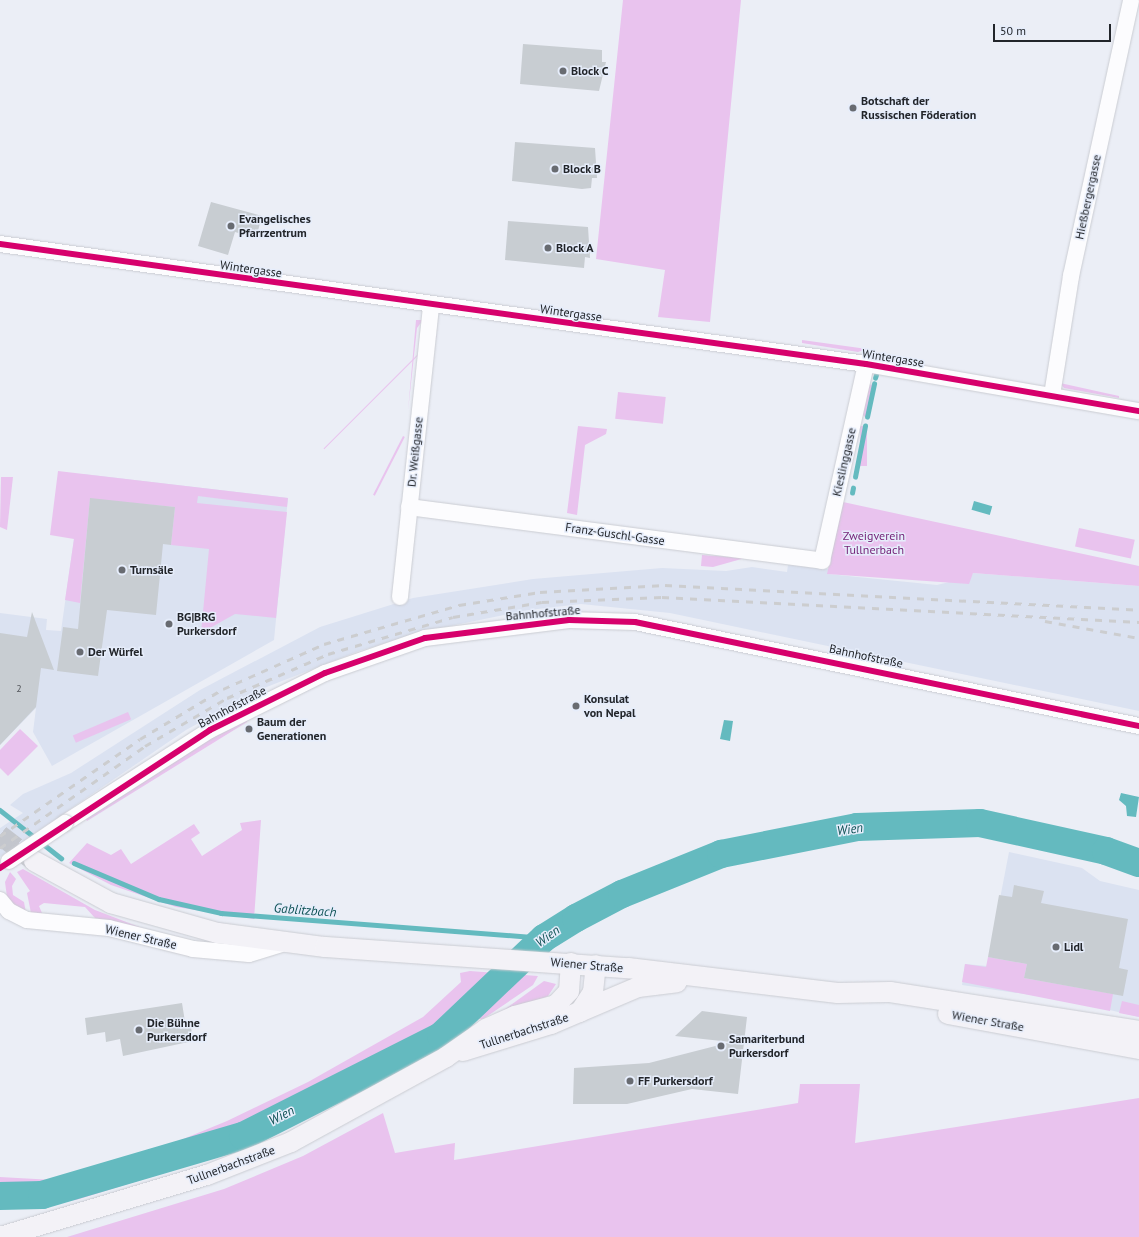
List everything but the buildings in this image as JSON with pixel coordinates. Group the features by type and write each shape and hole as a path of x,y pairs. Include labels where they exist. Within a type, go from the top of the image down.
{"main road":[{"name":"Wiener Straße","path":"34,861 82,889 147,915 218,933 288,943 464,957 596,965 838,992 890,992 1139,1032"},
{"name":"Tullnerbachstraße","path":"0,1237 247,1162 291,1142 446,1057 500,1022 563,1001 569,992 563,963"},
{"name":"Tullnerbachstraße","path":"580,1012 593,992 596,965"},
{"name":"Tullnerbachstraße","path":"446,1057 580,1012 638,988 717,978"},
{"name":"Wiener Straße","path":"838,992 888,1005 1139,1049"}],"street":[{"name":"Hießbergergasse","path":"1052,396 1071,276 1131,0"},
{"name":"Wintergasse","path":"0,244 431,306 866,364 1139,411"},
{"name":"Dr. Weißgasse","path":"400,597 431,306"},
{"name":"Kieslinggasse","path":"822,561 866,364"},
{"name":"Franz-Guschl-Gasse","path":"409,507 822,561"},
{"name":"Bahnhofstraße","path":"5,865 65,823 210,730 325,673 425,638 570,620 635,622 1139,726"},
{"name":"Wiener Straße","path":"0,900 9,911 27,920 109,928 193,949 250,954 288,943"}],"shaded area":[{"name":"BG|BRG Purkersdorf","path":"83,474 288,498 274,640 52,766 33,732 36,708 0,745 0,613 47,619 46,630 61,631"},
{"path":"788,565 828,569 828,574 937,585 970,577 973,573 1139,586 1139,711 670,613 581,604 529,610 426,631 359,651 259,690 186,730 0,857 0,828 23,813 10,805 23,794 71,773 200,690 320,627 413,598 533,579 662,568 726,571 752,567 787,572"},
{"path":"1009,852 1082,868 1100,881 1139,890 1139,1017 1072,1001 962,985 965,964 987,966"}],"green space":[{"path":"623,0 741,0 710,322 658,317 665,270 596,259"},
{"path":"416,320 423,320 417,328 408,411"},
{"path":"436,336 437,337 324,449"},
{"path":"802,340 867,349 858,352 802,343"},
{"path":"1060,383 1119,396 1119,398 1064,388"},
{"path":"875,384 868,417 865,417 862,414 868,385"},
{"path":"618,392 666,397 663,424 615,419"},
{"path":"578,426 607,429 606,434 585,445 577,515 567,513"},
{"path":"860,426 867,426 867,466 860,466"},
{"path":"403,436 405,437 375,496 373,495"},
{"path":"58,471 288,498 287,507 198,496 197,503 287,512 276,618 235,614 201,633 209,549 171,545 175,507 90,499 80,603 65,600 74,539 50,535"},
{"path":"1,477 13,477 7,530 0,527"},
{"name":"Zweigverein Tullnerbach","path":"843,502 1139,566 1139,586 973,573 969,584 827,574"},
{"path":"1079,528 1135,540 1131,558 1075,547"},
{"path":"702,555 745,558 713,567 701,566"},
{"path":"128,712 131,719 76,743 73,735"},
{"path":"249,716 247,722 87,821 85,817 126,789"},
{"path":"20,729 38,746 8,776 0,768 0,750"},
{"path":"261,820 254,919 176,907 111,885 69,863 87,843 111,855 121,849 131,864 194,824 200,833 191,839 202,856 242,830 240,823"},
{"path":"23,869 95,910 142,928 95,918 85,907 44,903 39,906 42,913 31,913 27,893 30,891 17,872"},
{"path":"10,872 16,879 12,886 13,895 24,902 26,913 17,909 7,897 5,882"},
{"path":"988,957 1027,964 1024,978 1113,994 1110,1011 962,982 965,964 986,967"},
{"path":"470,971 538,976 533,985 483,1019 471,1019 444,1042 317,1114 255,1145 76,1200 0,1208 0,1177 53,1180 137,1158 227,1121 308,1082 423,1017 461,982 460,973"},
{"path":"544,981 556,984 548,996 486,1023"},
{"path":"1122,1001 1139,1005 1139,1017 1119,1013"},
{"path":"800,1084 860,1084 855,1143 1139,1098 1139,1237 67,1237 224,1189 303,1156 383,1113 395,1153 455,1143 454,1160 798,1103"}],"water":[{"path":"974,501 992,506 990,515 972,510"},
{"path":"724,720 733,721 730,741 720,739"},
{"path":"1121,793 1139,797 1136,817 1127,816 1126,806 1119,800"}],"waterway":[{"path":"867,417 874,384"},
{"path":"855,477 865,426"},
{"path":"852,493 853,488"},
{"name":"Gablitzbach","path":"0,810 61,858"},
{"name":"Gablitzbach","path":"0,1196 42,1195 243,1136 441,1036 544,938 576,918 622,894 721,854 857,827 980,823 1106,851 1139,863"},
{"name":"Gablitzbach","path":"74,863 159,899 221,913 544,938"}],"tunnel":[{"path":"0,835 34,861"}],"railway":[{"path":"0,836 140,739 223,689 324,644 459,605 540,592 665,585 1139,610"},
{"path":"0,848 145,746 227,698 328,654 453,617 542,602 662,597 1139,622"},
{"path":"1045,621 1139,638"}],"cycle path":[{"path":"0,244 866,364 1139,411"},
{"path":"0,868 210,730 325,673 425,638 569,620 635,622 1139,726"}],"place":[{"name":"Block C","path":"563,71"},
{"name":"Botschaft der Russischen Föderation","path":"853,108"},
{"name":"Block B","path":"555,169"},
{"name":"Evangelisches Pfarrzentrum","path":"231,226"},
{"name":"Block A","path":"548,248"},
{"name":"Turnsäle","path":"122,570"},
{"name":"BG|BRG Purkersdorf","path":"169,624"},
{"name":"Der Würfel","path":"80,652"},
{"name":"Konsulat von Nepal","path":"576,706"},
{"name":"Baum der Generationen","path":"249,729"},
{"name":"Lidl","path":"1056,947"},
{"name":"Die Bühne Purkersdorf","path":"139,1030"},
{"name":"Samariterbund Purkersdorf","path":"721,1046"},
{"name":"FF Purkersdorf","path":"630,1081"}],"water label":[{"name":"Wien","path":"850,830"},
{"name":"Wien","path":"548,937"},
{"name":"Wien","path":"282,1116"}]}
